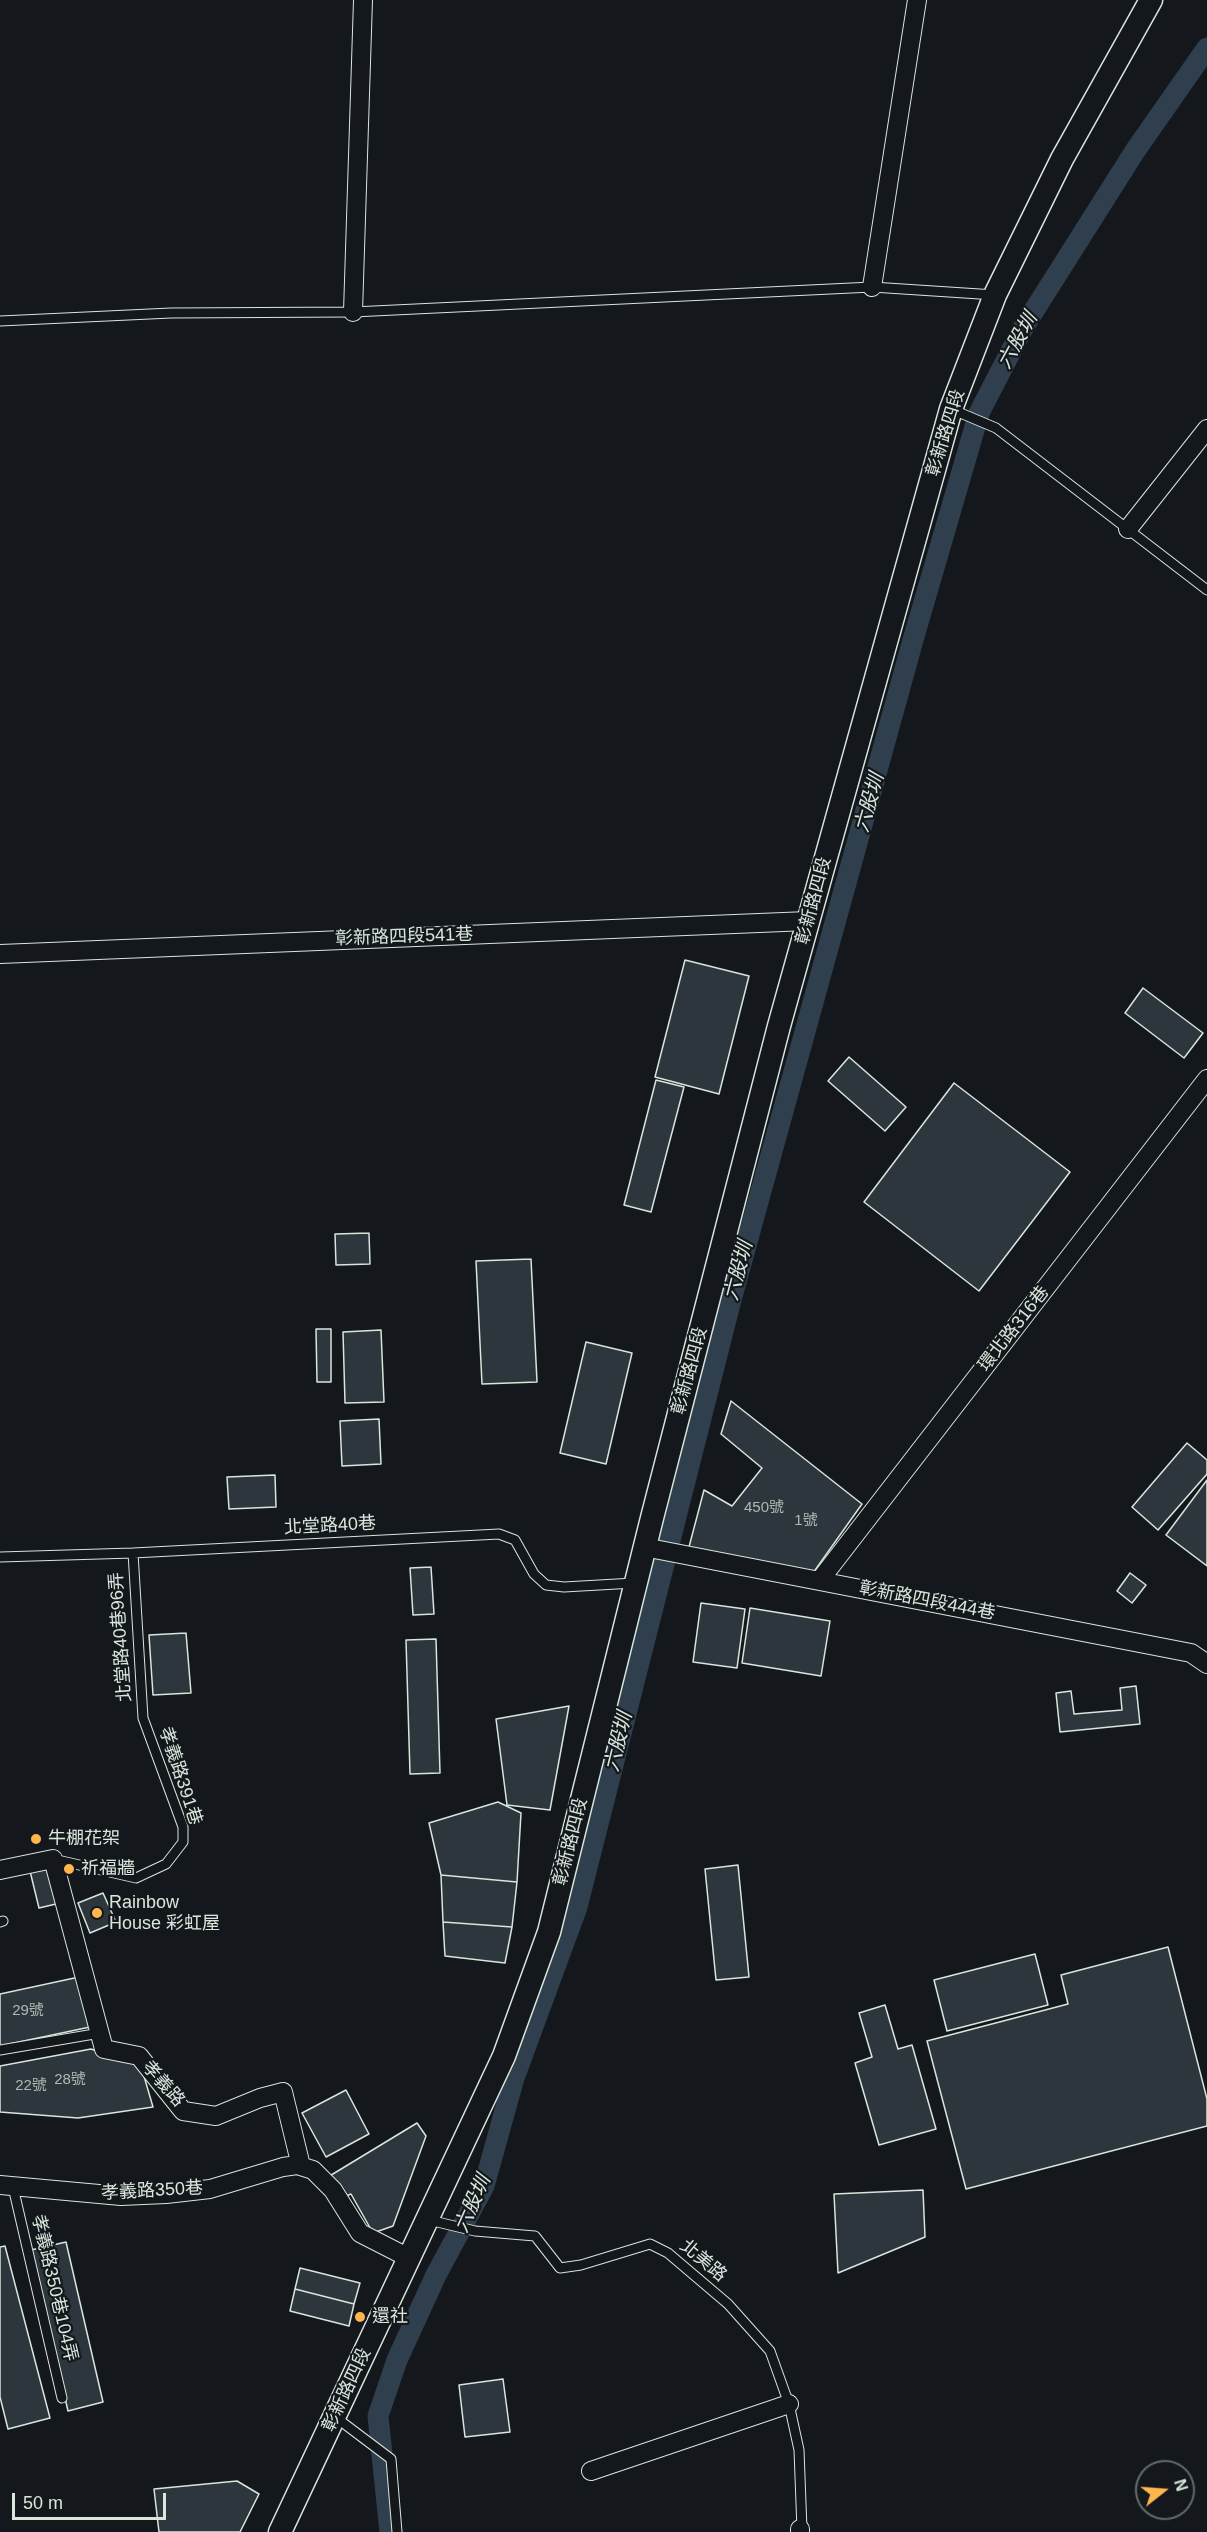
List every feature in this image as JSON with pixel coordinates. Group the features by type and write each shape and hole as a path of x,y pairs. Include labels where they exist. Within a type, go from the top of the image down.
{"street":[{"path":"353,312 363,0"},
{"path":"872,287 917,0"},
{"name":"彰新路四段","path":"280,2532 504,2056 549,1932 645,1547 808,921 951,409 995,295 1062,159 1151,0"},
{"path":"1128,529 1207,429"},
{"name":"彰新路四段541巷","path":"0,954 808,921"},
{"name":"環北路316巷","path":"820,1580 1207,1079"},
{"name":"彰新路四段444巷","path":"645,1547 1191,1653 1207,1664"},
{"path":"0,1870 53,1858"},
{"name":"孝義路","path":"53,1858 104,2049 139,2056 183,2111 216,2116 260,2098 283,2092 301,2166"},
{"path":"301,2166 313,2170 333,2190 360,2233 409,2258"},
{"name":"孝義路350巷","path":"7,2186 121,2196 166,2194 210,2188 283,2167 301,2166"},
{"path":"591,2471 789,2404"}],"lane":[{"path":"0,321 171,313 353,312 872,287 995,295"},
{"path":"951,409 996,428 1207,590"},
{"name":"北堂路40巷","path":"0,1557 133,1553 499,1534 515,1540 534,1574 546,1585 564,1587 636,1583"},
{"name":"北堂路40巷96弄","path":"133,1553 143,1718"},
{"name":"孝義路391巷","path":"53,1858 136,1878 166,1864 183,1842 183,1827 143,1718"},
{"path":"0,2050 100,2033"},
{"name":"孝義路350巷104弄","path":"7,2186 62,2398"},
{"name":"北美路","path":"428,2219 475,2231 535,2235 560,2268 580,2265 650,2244 668,2253 728,2304 770,2351 789,2404 799,2450 801,2531"},
{"path":"335,2416 391,2459 398,2532"}],"building":[{"path":"685,960 749,976 719,1094 655,1077"},
{"path":"1143,988 1203,1033 1184,1058 1125,1013"},
{"path":"849,1057 906,1107 885,1131 828,1081"},
{"path":"656,1080 684,1087 651,1212 624,1205"},
{"path":"954,1083 1070,1172 979,1291 864,1202"},
{"path":"369,1233 370,1264 336,1265 335,1234"},
{"path":"531,1259 537,1382 482,1384 476,1261"},
{"path":"316,1329 331,1329 331,1382 317,1382"},
{"path":"381,1330 384,1402 345,1403 343,1332"},
{"path":"586,1342 632,1353 606,1464 560,1453"},
{"path":"731,1401 862,1504 813,1573 689,1547 704,1490 732,1506 762,1468 721,1434"},
{"path":"379,1419 381,1464 342,1466 340,1421"},
{"path":"1187,1443 1207,1460 1207,1474 1158,1530 1132,1507"},
{"path":"275,1475 276,1507 229,1509 227,1477"},
{"path":"1207,1480 1207,1566 1166,1535"},
{"path":"431,1567 434,1614 413,1615 410,1568"},
{"path":"1130,1573 1146,1585 1132,1603 1117,1591"},
{"path":"701,1603 745,1609 737,1668 693,1662"},
{"path":"750,1608 830,1621 821,1676 742,1663"},
{"path":"186,1633 191,1693 153,1695 149,1635"},
{"path":"436,1639 440,1773 410,1774 406,1640"},
{"path":"1136,1686 1140,1724 1060,1732 1056,1693 1071,1691 1074,1714 1122,1710 1120,1688"},
{"path":"569,1706 550,1810 507,1805 496,1719"},
{"path":"498,1802 521,1813 517,1882 441,1875 429,1823"},
{"path":"45,1863 56,1904 39,1908 29,1867"},
{"path":"738,1865 749,1977 716,1980 705,1869"},
{"path":"441,1875 517,1882 512,1927 443,1922"},
{"name":"Rainbow House 彩虹屋","path":"103,1893 116,1922 90,1933 78,1903"},
{"path":"443,1922 512,1927 505,1963 445,1956"},
{"path":"1168,1947 1207,2099 1207,2126 966,2189 927,2041 1068,2004 1061,1975"},
{"path":"1035,1954 1048,2005 947,2031 934,1980"},
{"path":"79,1977 90,2027 0,2046 0,1994"},
{"path":"885,2005 898,2049 912,2045 936,2129 879,2145 855,2063 872,2057 859,2013"},
{"path":"91,2049 141,2066 153,2107 78,2118 0,2112 0,2066"},
{"path":"346,2090 369,2134 326,2157 302,2113"},
{"path":"417,2123 426,2136 393,2226 373,2233 351,2194 336,2200 323,2180"},
{"path":"923,2190 925,2237 838,2273 834,2194"},
{"path":"66,2242 103,2402 68,2411 31,2250"},
{"path":"5,2246 50,2418 8,2429 0,2397 0,2247"},
{"path":"300,2268 360,2283 354,2304 295,2289"},
{"path":"295,2289 354,2304 349,2326 290,2311"},
{"path":"503,2379 510,2432 465,2437 459,2385"},
{"path":"237,2481 259,2494 240,2532 159,2532 154,2489"}],"waterway":[{"name":"六股圳","path":"390,2532 378,2416 397,2360 436,2275 484,2186 514,2078 577,1907 731,1300 913,640 979,413 1023,328 1135,151 1207,48"}],"place":[{"name":"牛棚花架","path":"36,1839"},
{"name":"祈福牆","path":"69,1869"},
{"name":"Rainbow House 彩虹屋","path":"97,1913"},
{"name":"還社","path":"360,2317"}]}
